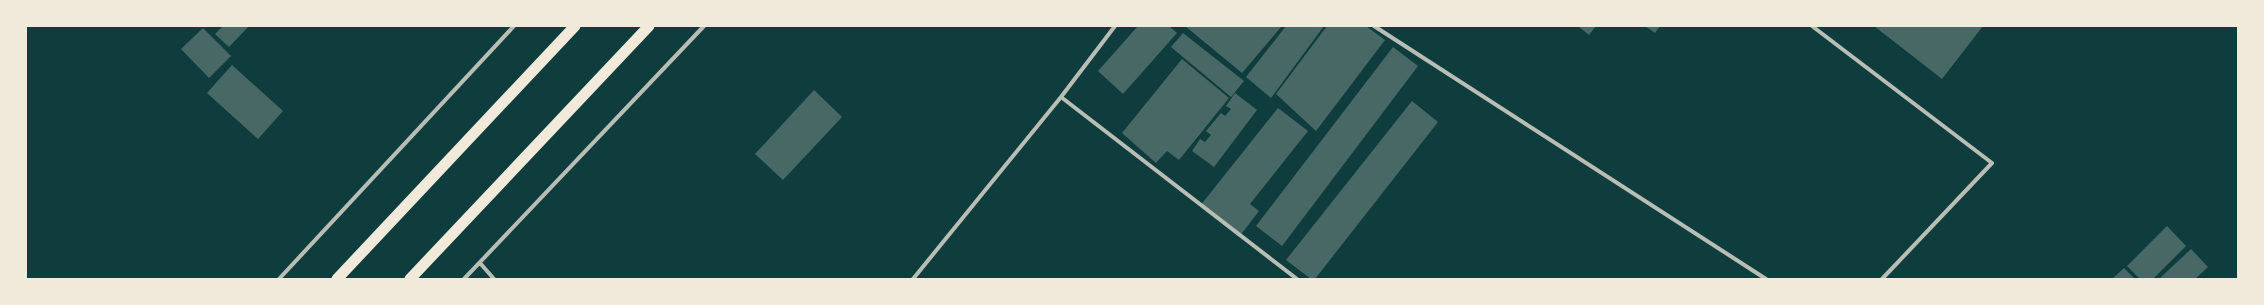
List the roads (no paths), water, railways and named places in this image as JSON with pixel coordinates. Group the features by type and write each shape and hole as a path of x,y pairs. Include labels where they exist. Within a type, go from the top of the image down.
{"highway":[{"path":"337,279 575,26"},
{"path":"410,279 649,26"}],"street":[{"path":"279,279 514,26"},
{"path":"464,279 704,26"},
{"path":"913,279 1061,97 1115,26"},
{"path":"1374,26 1766,279"},
{"path":"1812,26 1992,163 1882,279"},
{"path":"1061,97 1297,279"},
{"path":"480,263 494,279"}]}
